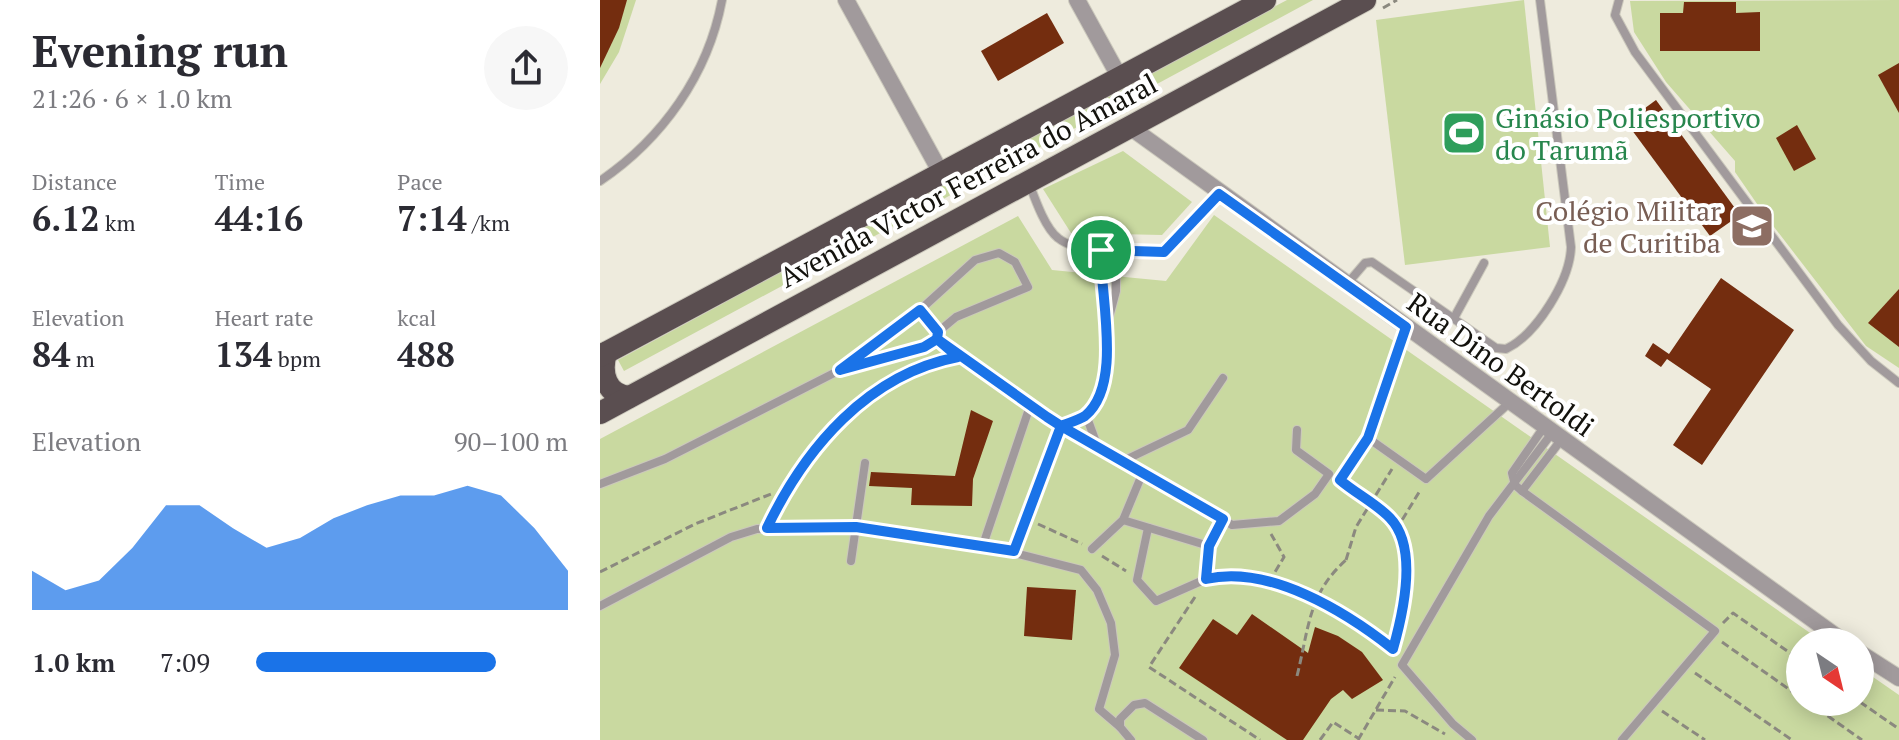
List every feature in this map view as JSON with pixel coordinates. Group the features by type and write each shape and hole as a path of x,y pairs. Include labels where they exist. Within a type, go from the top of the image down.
{"highway":[{"name":"Avenida Victor Ferreira do Amaral","path":"603,355 1265,0"},
{"name":"Avenida Victor Ferreira do Amaral","path":"600,413 1365,0"},
{"path":"603,355 600,368 603,381 614,393 629,397"}],"street":[{"path":"846,0 941,173"},
{"path":"1077,0 1120,78"},
{"name":"Rua Dino Bertoldi","path":"1130,127 1824,628"},
{"path":"1874,662 1899,678"}],"lane":[{"path":"600,181 646,146 670,116 711,40 722,0"},
{"path":"1346,285 1365,263 1372,262 1496,348 1506,349 1527,334 1563,284 1571,247 1540,0"},
{"path":"1619,0 1615,15 1635,52 1838,325 1871,361 1899,383"},
{"path":"1028,182 1057,238 1073,246 1116,251 1164,252 1219,194"},
{"path":"1014,551 1061,426 1086,415 1104,375 1110,345 1100,275 1101,250"},
{"path":"1108,322 1116,291 1116,251"},
{"path":"600,484 665,459 840,370 920,310 975,260 999,253 1015,262 1028,287 956,317 924,347 840,370"},
{"path":"1454,318 1484,263"},
{"path":"920,310 937,336 958,357 1061,426 1232,525 1279,521 1315,494 1329,474 1296,450 1297,430"},
{"path":"1406,327 1368,438 1426,479 1509,403"},
{"path":"767,528 786,488 836,422 868,397 925,363 958,357"},
{"path":"1123,461 1188,430 1223,378"},
{"path":"983,545 1030,406"},
{"path":"1086,415 1097,445"},
{"path":"1552,433 1512,473 1518,488 1714,633 1622,740"},
{"path":"1472,740 1453,724 1402,665 1489,516 1518,488 1552,433"},
{"path":"851,561 865,463"},
{"path":"1092,549 1123,520 1143,472"},
{"path":"1148,528 1137,580 1156,601 1206,579 1209,546 1223,519"},
{"path":"1123,520 1209,546"},
{"path":"600,606 731,537 767,528 856,527 1014,551 1081,570 1097,590 1111,623 1115,655 1099,709 1131,740"},
{"path":"1120,727 1125,711 1145,703 1203,740"}],"path":[{"path":"1340,480 1368,438"},
{"path":"1297,676 1312,611 1324,580 1346,560 1356,527 1399,460"},
{"path":"1260,740 1149,667 1206,579 1221,576 1268,583 1314,598 1346,615 1393,649 1407,588 1402,541 1391,518 1329,474"},
{"path":"1396,530 1426,479"},
{"path":"600,572 695,524 786,488"},
{"path":"1268,583 1284,557 1270,537 1279,521"},
{"path":"1786,650 1733,613 1714,633 1786,687"},
{"path":"1320,740 1333,722 1359,739 1402,665"},
{"path":"1686,666 1792,740"},
{"path":"1652,704 1705,740"},
{"path":"1376,710 1405,711 1448,736"},
{"path":"1874,712 1899,729"},
{"path":"1828,716 1862,740"}],"green space":[{"path":"600,0 636,0 619,52 600,84"},
{"path":"1287,0 1313,0 624,371 618,360 722,304 768,273"},
{"name":"Ginásio Poliesportivo do Tarumã","path":"1524,0 1550,247 1405,265 1376,20"},
{"path":"1899,0 1899,368 1866,346 1764,214 1735,172 1735,161 1666,82 1634,32 1630,1"},
{"path":"1123,151 1192,202 1162,235 1071,233 1043,189"},
{"path":"1214,215 1803,628 1786,628 1786,716 1874,716 1874,678 1899,695 1899,740 600,740 600,439 1018,216 1052,270 1166,281"}],"building":[{"path":"600,0 627,0 619,28 600,68"},
{"path":"1684,2 1736,2 1736,13 1760,12 1760,51 1660,51 1660,13 1683,13"},
{"path":"1047,13 1064,43 998,81 981,51"},
{"path":"1899,63 1899,113 1878,75"},
{"path":"1656,100 1740,215 1710,236 1626,122"},
{"path":"1797,125 1816,159 1794,171 1776,138"},
{"path":"1721,278 1794,330 1702,465 1673,445 1711,389 1667,359 1661,367 1645,356 1653,343 1669,354"},
{"path":"1899,289 1899,347 1868,323"},
{"path":"971,410 993,421 973,479 972,506 911,505 912,488 869,486 871,472 955,476"},
{"path":"1027,587 1076,590 1072,640 1024,636"},
{"path":"1252,614 1308,653 1315,627 1338,636 1362,652 1383,680 1352,699 1343,690 1331,699 1303,740 1287,740 1179,668 1213,619 1237,635"}],"place":[{"name":"Ginásio Poliesportivo do Tarumã","path":"1464,133"},
{"name":"Colégio Militar de Curitiba","path":"1752,226"}],"route":[{"path":"1101,250 1100,275 1110,345 1099,392 1086,415 1061,426 958,357 937,339 938,332 920,310 840,370 924,347 937,339 950,350 958,357 925,363 868,397 836,422 786,488 767,528 856,527 1014,551 1061,426 1223,519 1209,546 1206,579 1221,576 1268,583 1314,598 1357,621 1393,649 1407,588 1402,541 1391,518 1340,480 1368,438 1406,327 1219,194 1164,252 1101,250"}]}
